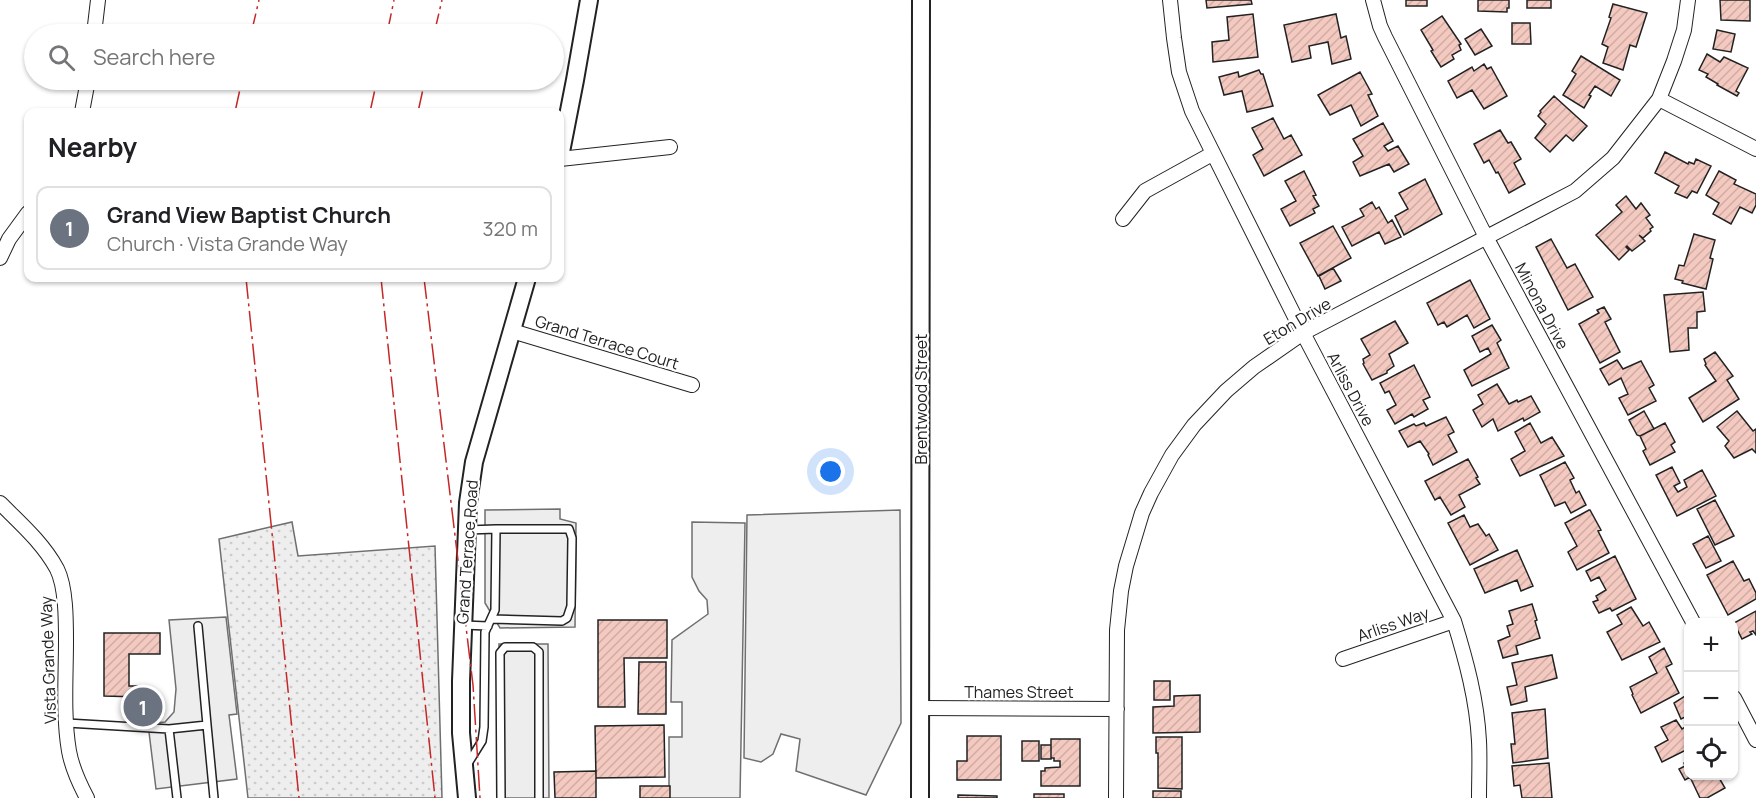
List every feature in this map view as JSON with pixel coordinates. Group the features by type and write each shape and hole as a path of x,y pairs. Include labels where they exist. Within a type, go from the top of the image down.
{"street":[{"path":"95,24 98,0"},
{"path":"564,137 589,0"},
{"name":"Brentwood Street","path":"920,798 921,0"},
{"name":"Arliss Drive","path":"1170,0 1179,72 1192,111 1303,333 1454,621 1466,659 1474,700 1479,740 1479,798"},
{"name":"Minona Drive","path":"1373,0 1385,38 1486,237 1691,618"},
{"name":"Eton Drive","path":"1116,798 1117,630 1121,591 1132,544 1151,493 1172,455 1212,404 1254,367 1303,333 1575,191 1613,158 1659,99 1684,30 1688,0"},
{"path":"83,108 86,90"},
{"path":"1659,99 1756,149"},
{"path":"564,158 670,147"},
{"path":"1123,219 1145,191 1212,154"},
{"path":"0,258 9,239 24,218"},
{"name":"Grand Terrace Road","path":"467,798 461,733 460,681 468,503 474,462 526,282"},
{"name":"Grand Terrace Court","path":"512,332 692,385"},
{"name":"Vista Grande Way","path":"0,503 43,547 58,571 66,618 66,723 69,751 76,776 87,798"},
{"name":"Arliss Way","path":"1343,659 1454,621"},
{"path":"1738,706 1756,740"},
{"name":"Thames Street","path":"920,708 1116,709"}],"lane":[{"path":"464,770 482,741 484,727 485,633 495,610 496,529"},
{"path":"463,625 562,621 567,618 571,606 572,538 569,529 467,530"},
{"path":"198,626 214,798"},
{"path":"501,798 500,652 506,647 533,647 539,651 539,798"},
{"path":"66,723 169,729 207,725"},
{"path":"169,729 177,798"}],"shaded area":[{"path":"560,509 560,519 576,523 575,627 500,628 485,603 485,510"},
{"path":"900,510 901,723 866,795 796,771 800,739 781,734 773,754 761,762 744,758 747,515"},
{"path":"292,522 298,556 435,546 442,798 248,798 219,539"},
{"path":"692,522 745,523 740,798 669,798 669,737 682,737 682,702 671,702 672,640 708,614 707,600 692,577"},
{"path":"226,617 237,714 229,715 237,779 156,789 148,724 165,722 174,712 176,689 169,620"},
{"path":"499,644 548,644 549,798 500,798"}],"building":[{"path":"1206,0 1251,0 1252,4 1207,8"},
{"path":"1406,0 1427,0 1427,6 1406,6"},
{"path":"1478,0 1509,0 1509,8 1507,12 1478,11"},
{"path":"1527,0 1551,0 1551,8 1527,8"},
{"path":"1720,0 1750,0 1750,21 1721,20"},
{"path":"1613,4 1647,13 1636,47 1630,45 1623,70 1603,63 1608,47 1602,44"},
{"path":"1253,14 1258,57 1213,62 1212,42 1229,40 1227,17"},
{"path":"1336,14 1341,38 1346,36 1351,59 1332,64 1328,42 1309,46 1311,58 1292,62 1284,25"},
{"path":"1442,16 1461,44 1459,45 1461,50 1452,55 1454,59 1441,67 1421,30"},
{"path":"1512,23 1530,23 1531,44 1512,44"},
{"path":"1481,29 1492,46 1475,55 1465,39"},
{"path":"1717,30 1735,34 1731,52 1713,49"},
{"path":"1707,54 1720,62 1724,57 1748,68 1736,91 1739,93 1737,96 1717,85 1706,77 1708,74 1699,70"},
{"path":"1581,56 1620,80 1611,96 1595,86 1584,108 1563,95 1576,74 1572,71"},
{"path":"1484,64 1487,69 1491,67 1507,96 1484,109 1472,90 1457,98 1448,81 1472,67 1474,71"},
{"path":"1259,70 1263,74 1273,106 1247,112 1242,91 1224,95 1219,77 1238,72 1239,77"},
{"path":"1360,72 1372,94 1368,95 1378,116 1361,126 1351,105 1330,115 1318,95"},
{"path":"1554,96 1587,126 1573,141 1566,135 1550,152 1535,138 1546,124 1538,116 1540,111"},
{"path":"1273,118 1284,139 1291,135 1302,155 1264,176 1253,155 1263,149 1252,128"},
{"path":"1383,123 1393,141 1384,146 1388,151 1398,146 1409,164 1394,172 1389,164 1360,176 1353,162 1363,156 1353,139"},
{"path":"1500,130 1508,143 1511,142 1521,159 1514,163 1525,184 1509,193 1498,172 1496,173 1489,160 1484,163 1474,144"},
{"path":"1665,152 1688,164 1689,162 1694,164 1696,159 1711,166 1697,193 1692,191 1687,198 1675,193 1679,186 1655,173"},
{"path":"1304,171 1319,206 1313,209 1315,213 1290,226 1281,209 1296,201 1285,181"},
{"path":"1719,171 1736,180 1734,184 1756,194 1756,205 1752,213 1740,207 1731,224 1713,214 1719,203 1706,195"},
{"path":"1425,179 1442,214 1404,235 1395,216 1408,209 1399,193"},
{"path":"1626,196 1636,209 1641,203 1650,215 1646,218 1653,227 1643,238 1639,235 1645,241 1632,251 1627,246 1629,250 1619,260 1596,235 1622,212 1616,205"},
{"path":"1372,202 1376,209 1379,207 1388,223 1392,220 1401,237 1385,244 1379,232 1352,246 1342,227 1364,216 1360,209"},
{"path":"1333,226 1351,258 1318,276 1300,243"},
{"path":"1694,234 1715,240 1706,289 1675,279 1679,265 1684,266"},
{"path":"1551,239 1567,268 1575,264 1593,297 1568,310 1536,247"},
{"path":"1333,268 1341,281 1325,289 1319,276"},
{"path":"1470,280 1490,319 1474,328 1467,315 1447,327 1444,322 1438,325 1427,303"},
{"path":"1703,292 1705,311 1697,312 1697,328 1688,328 1689,350 1670,352 1664,295"},
{"path":"1604,307 1611,319 1605,322 1620,352 1600,363 1579,324 1599,313 1597,310"},
{"path":"1395,321 1408,343 1389,354 1394,366 1387,373 1372,380 1363,364 1363,359 1370,355 1361,339"},
{"path":"1492,325 1501,340 1497,343 1509,368 1472,386 1464,370 1491,354 1488,348 1480,352 1472,336"},
{"path":"1715,352 1733,376 1727,380 1739,399 1703,422 1689,398 1716,381 1705,365 1704,359"},
{"path":"1617,360 1623,369 1641,361 1654,385 1649,388 1656,401 1628,415 1619,398 1628,394 1621,378 1609,385 1600,369"},
{"path":"1414,365 1430,397 1423,400 1428,409 1414,417 1412,414 1395,424 1387,410 1396,405 1389,391 1385,393 1380,383"},
{"path":"1497,384 1509,404 1531,396 1540,412 1498,431 1493,419 1482,427 1473,410 1483,404 1478,395"},
{"path":"1644,411 1654,429 1640,436 1637,435 1629,420"},
{"path":"1737,411 1753,431 1756,429 1756,453 1752,449 1734,458 1725,446 1729,441 1717,427"},
{"path":"1446,417 1454,432 1448,435 1457,452 1433,465 1420,441 1408,447 1399,431 1414,424 1416,426 1424,423 1426,426"},
{"path":"1530,423 1541,443 1552,437 1564,456 1520,476 1511,459 1525,451 1515,432"},
{"path":"1665,423 1675,442 1671,445 1675,452 1650,465 1643,451 1646,449 1640,436"},
{"path":"1468,459 1480,484 1459,495 1465,507 1451,515 1440,497 1435,500 1425,481"},
{"path":"1565,462 1574,478 1570,480 1576,493 1579,491 1586,505 1571,513 1565,502 1555,506 1540,475"},
{"path":"1672,467 1680,483 1674,486 1678,492 1687,487 1684,480 1702,470 1716,496 1677,516 1656,475"},
{"path":"1715,500 1734,536 1715,545 1697,509"},
{"path":"1589,510 1601,530 1598,531 1609,553 1577,570 1568,552 1577,546 1565,523"},
{"path":"1464,515 1470,527 1478,524 1486,536 1489,534 1498,550 1470,565 1448,523"},
{"path":"1708,536 1721,561 1706,568 1693,544"},
{"path":"1517,550 1533,586 1521,591 1517,580 1485,593 1474,569"},
{"path":"1615,556 1636,599 1612,611 1610,608 1599,613 1593,602 1598,600 1596,596 1606,590 1599,577 1591,581 1586,571"},
{"path":"1733,561 1744,581 1749,579 1756,593 1756,599 1728,615 1707,575"},
{"path":"1532,604 1540,638 1516,646 1518,654 1503,658 1498,641 1510,636 1507,626 1513,624 1509,611"},
{"path":"1631,607 1643,626 1649,622 1660,642 1622,660 1607,632 1622,624 1617,615"},
{"path":"1756,611 1756,635 1753,631 1750,632 1752,634 1742,639 1738,631 1738,621"},
{"path":"598,620 667,620 667,658 624,658 625,707 598,707"},
{"path":"104,633 160,633 160,654 129,654 129,686 139,686 139,697 104,696"},
{"path":"1664,648 1672,664 1666,667 1679,693 1641,713 1630,687 1657,673 1649,657"},
{"path":"1552,655 1557,678 1525,687 1527,701 1511,705 1507,687 1517,685 1512,663"},
{"path":"639,662 666,662 666,714 638,714"},
{"path":"1154,681 1170,681 1170,700 1154,700"},
{"path":"1200,695 1200,732 1153,733 1153,707 1174,706 1174,696"},
{"path":"1684,697 1684,718 1681,719 1674,703"},
{"path":"1545,709 1548,758 1513,763 1511,744 1515,744 1512,713"},
{"path":"1676,720 1682,729 1684,728 1684,751 1662,762 1655,747 1668,740 1661,727"},
{"path":"664,725 665,777 596,778 595,726"},
{"path":"967,736 1001,736 1001,780 957,780 957,761 967,761"},
{"path":"1156,737 1182,737 1182,789 1158,788"},
{"path":"1051,739 1080,739 1080,786 1041,786 1041,771 1045,771 1045,768 1060,767 1060,761 1054,761 1054,758 1051,758"},
{"path":"1022,741 1039,741 1039,761 1022,761"},
{"path":"1041,745 1051,745 1051,759 1041,759"},
{"path":"1549,763 1552,798 1522,798 1520,785 1514,786 1512,766"},
{"path":"1684,766 1684,778 1679,769"},
{"path":"596,771 596,798 555,798 554,772"},
{"path":"1691,780 1720,780 1725,788 1707,798 1700,798"},
{"path":"640,786 670,786 670,798 640,798"},
{"path":"1153,791 1181,791 1181,798 1153,798"},
{"path":"1034,794 1064,794 1064,798 1034,798"},
{"path":"958,795 997,796 997,798 958,798"}],"power":[{"path":"253,24 259,0"},
{"path":"389,24 394,0"},
{"path":"436,24 442,0"},
{"path":"236,108 240,90"},
{"path":"371,108 375,90"},
{"path":"419,108 423,90"},
{"path":"246,282 299,798"},
{"path":"381,282 435,798"},
{"path":"424,282 473,685 480,798"}],"place":[{"name":"Grand View Baptist Church","path":"143,707"}]}
